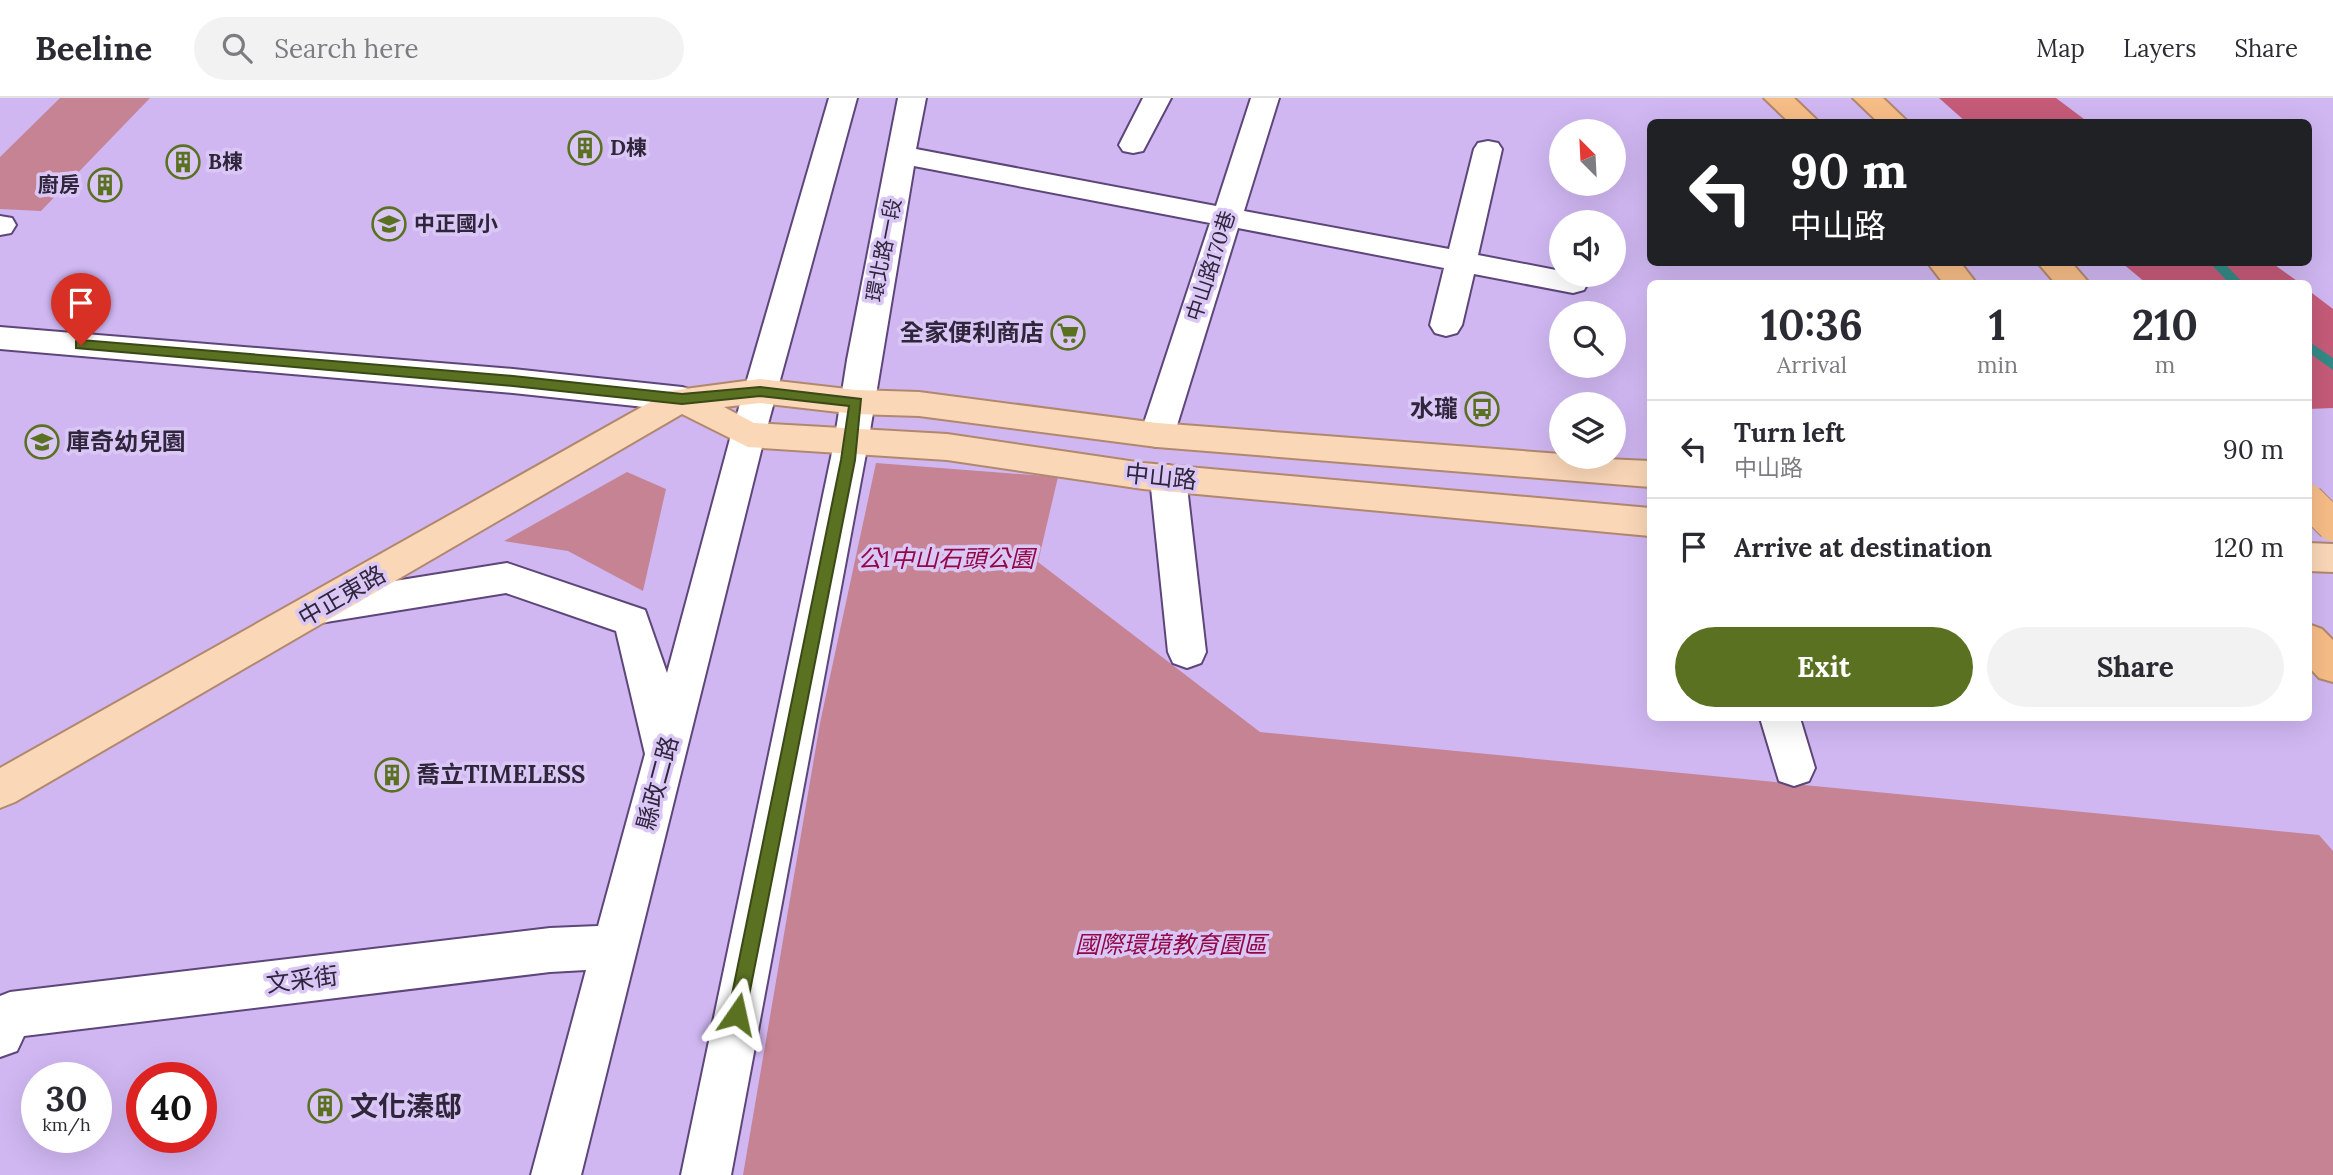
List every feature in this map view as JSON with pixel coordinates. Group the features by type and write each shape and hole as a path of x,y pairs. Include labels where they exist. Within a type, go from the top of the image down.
{"highway":[{"path":"1778,98 1802,119"},
{"path":"1867,98 1891,119"},
{"path":"1946,266 1958,280"},
{"path":"2056,266 2071,280"},
{"path":"2312,504 2333,525"},
{"path":"2312,644 2333,666"}],"main road":[{"name":"中山路","path":"682,399 760,391 854,422 947,447 1168,478 1647,522"},
{"name":"中山路","path":"682,399 748,435 854,422 919,404 1157,435 1647,474"},
{"name":"中正東路","path":"0,789 682,399"},
{"path":"2312,518 2333,517"},
{"path":"2312,557 2333,558"}],"street":[{"path":"760,391 843,98"},
{"name":"環北路一段","path":"854,422 912,98"},
{"path":"1133,145 1157,98"},
{"name":"中山路170巷","path":"1157,435 1265,98"},
{"path":"1446,325 1488,149"},
{"path":"902,155 1549,278"},
{"name":"中山路","path":"0,338 513,381 682,399"},
{"name":"縣政二路","path":"556,1175 760,391"},
{"path":"706,1175 854,422"},
{"path":"1168,478 1187,652"},
{"path":"320,608 507,578 632,621 648,673 664,757"},
{"path":"1781,721 1794,768"},
{"name":"文采街","path":"0,1034 10,1015 550,950 615,947"}],"green space":[{"path":"60,98 150,98 41,211 0,209 0,157"},
{"name":"國際環境教育園區","path":"876,463 1058,477 1038,562 1260,732 2319,835 2333,851 2333,1175 743,1175 820,723"},
{"path":"627,472 666,489 643,591 568,551 504,541"}],"shaded area":[{"path":"1939,98 2056,98 2084,119 1963,119"},
{"path":"2126,266 2276,266 2296,280 2142,280"},
{"path":"2312,293 2333,309 2333,408 2312,409"}],"waterway":[{"path":"2219,266 2234,280"},
{"path":"2312,348 2333,365"}],"place":[{"name":"D棟","path":"585,148"},
{"name":"B棟","path":"183,162"},
{"name":"廚房","path":"105,185"},
{"name":"中正國小","path":"389,224"},
{"name":"全家便利商店","path":"1068,333"},
{"name":"水瓏","path":"1482,409"},
{"name":"庫奇幼兒園","path":"42,442"},
{"name":"喬立TIMELESS","path":"392,775"},
{"name":"文化溱邸","path":"325,1106"}],"route":[{"path":"81,345 513,381 682,399 760,391 856,402 848,460 737,1014"}],"park label":[{"name":"公1中山石頭公園","path":"946,559"}]}
